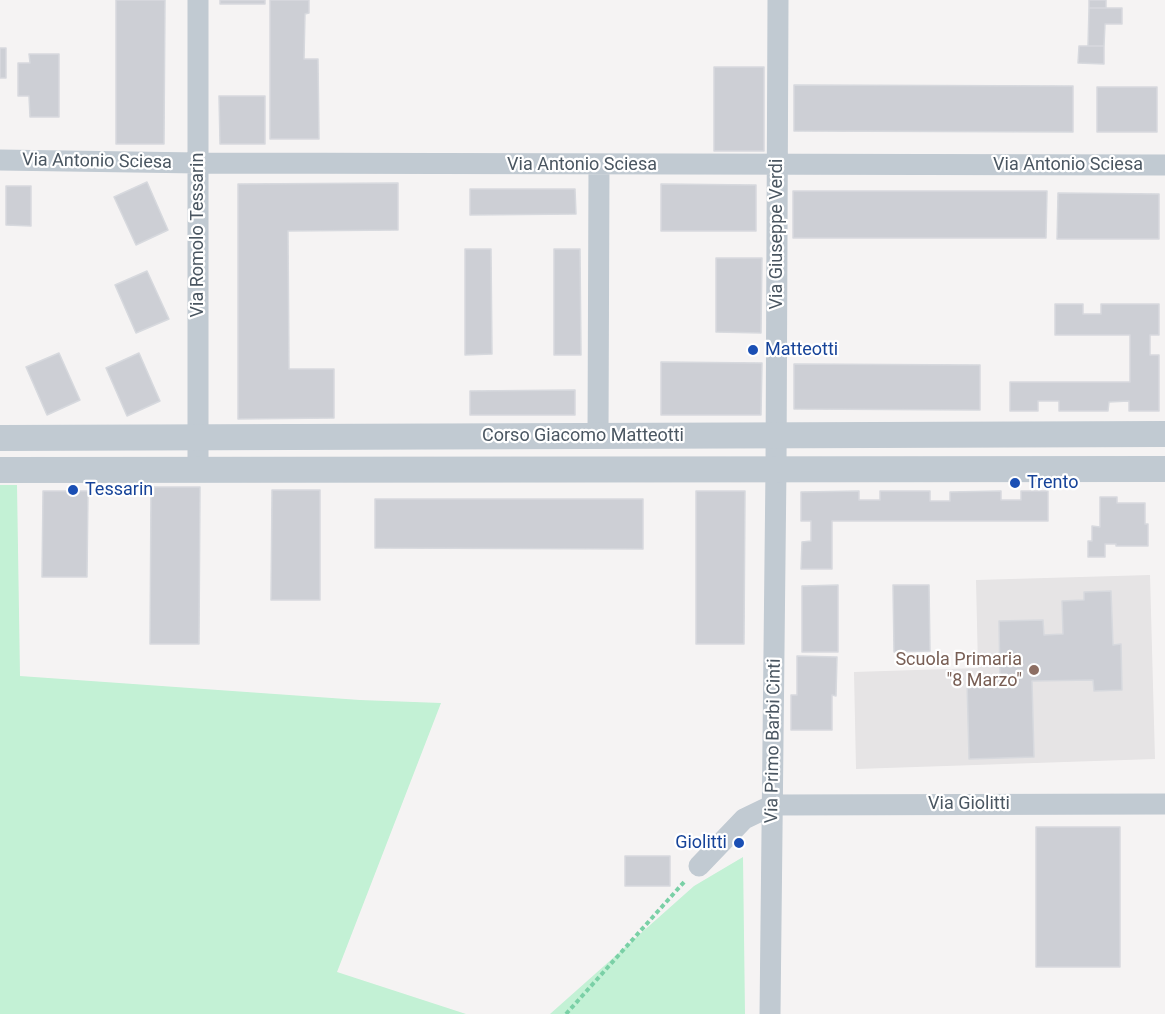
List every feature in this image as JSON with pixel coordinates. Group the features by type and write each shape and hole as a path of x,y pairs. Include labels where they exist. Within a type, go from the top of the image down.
{"street":[{"name":"Via Romolo Tessarin","path":"198,0 198,470"},
{"name":"Via Giuseppe Verdi","path":"776,468 777,0"},
{"name":"Via Antonio Sciesa","path":"0,160 600,165 1165,165"},
{"path":"598,436 600,165"},
{"name":"Corso Giacomo Matteotti","path":"0,438 1165,434"},
{"name":"Via Primo Barbi Cinti","path":"770,1014 776,468"},
{"name":"Corso Giacomo Matteotti","path":"0,470 1165,469"},
{"name":"Via Giolitti","path":"773,805 1165,804"},
{"path":"699,866 744,819 773,805"}],"path":[{"path":"566,1014 699,866"}],"shaded area":[{"name":"Scuola Primaria \"8 Marzo\"","path":"1150,575 1155,759 856,769 854,672 978,668 976,580"}],"green space":[{"path":"0,485 17,485 20,676 360,700 441,703 337,972 466,1014 0,1014"},
{"path":"743,857 745,1014 550,1014 694,886"}],"building":[{"path":"116,0 165,0 164,144 116,144"},
{"path":"220,0 265,0 265,4 220,4"},
{"path":"270,0 309,0 309,13 305,14 304,59 318,59 319,139 270,139"},
{"path":"1089,0 1106,0 1106,8 1089,8"},
{"path":"1089,8 1122,8 1122,24 1105,24 1104,46 1088,46"},
{"path":"1079,46 1104,46 1104,64 1078,63"},
{"path":"0,48 6,48 6,78 0,78"},
{"path":"29,54 59,54 59,117 30,117 29,96 18,96 18,63 30,63"},
{"path":"714,67 764,67 764,151 714,151"},
{"path":"794,85 1073,86 1073,132 794,131"},
{"path":"1097,87 1157,87 1157,132 1097,132"},
{"path":"219,96 265,96 265,144 220,144"},
{"path":"147,182 168,230 136,245 114,197"},
{"path":"398,183 398,230 288,231 289,369 334,369 334,418 238,419 238,184"},
{"path":"661,184 756,185 756,231 661,231"},
{"path":"6,186 31,186 31,226 6,225"},
{"path":"470,189 575,189 576,214 470,215"},
{"path":"793,191 1047,191 1046,238 793,238"},
{"path":"1058,193 1159,194 1159,239 1057,239"},
{"path":"465,249 491,249 492,354 465,355"},
{"path":"554,249 580,249 581,355 554,355"},
{"path":"716,258 762,258 761,333 716,332"},
{"path":"147,271 169,319 136,333 115,285"},
{"path":"1055,304 1083,304 1083,314 1101,314 1101,304 1159,304 1159,335 1150,335 1150,355 1159,355 1159,411 1129,411 1129,401 1109,402 1108,411 1059,411 1059,401 1038,401 1038,411 1010,411 1010,382 1130,382 1130,335 1055,335"},
{"path":"59,353 80,400 47,415 26,367"},
{"path":"139,353 160,401 127,416 106,368"},
{"path":"661,362 762,363 761,415 661,415"},
{"path":"794,364 980,365 980,410 794,409"},
{"path":"575,390 575,415 470,415 470,391"},
{"path":"151,487 200,487 199,644 150,644"},
{"path":"272,490 320,490 320,600 271,600"},
{"path":"43,491 88,491 87,577 42,577"},
{"path":"696,491 745,491 744,644 696,644"},
{"path":"859,491 859,500 880,500 880,491 930,491 930,501 950,501 950,492 1001,491 1001,500 1021,500 1021,491 1048,491 1048,521 832,521 832,569 801,569 802,542 811,541 811,521 801,521 801,492"},
{"path":"1100,497 1117,497 1117,503 1145,503 1148,546 1105,544 1105,557 1088,557 1088,541 1092,541 1092,526 1100,527"},
{"path":"375,499 643,499 643,549 375,548"},
{"path":"838,585 838,652 802,652 802,586"},
{"path":"893,585 929,585 930,651 894,652"},
{"path":"1111,591 1113,645 1121,644 1122,690 1094,691 1093,680 1032,681 1034,757 969,759 967,681 1000,680 999,621 1043,620 1044,635 1063,634 1062,601 1084,600 1084,592"},
{"path":"797,656 837,657 836,696 832,695 832,730 791,730 791,695 797,695"},
{"path":"1036,827 1120,827 1120,967 1036,967"},
{"path":"625,856 670,856 670,886 625,886"}],"place":[{"name":"Matteotti","path":"753,350"},
{"name":"Trento","path":"1015,483"},
{"name":"Tessarin","path":"73,490"},
{"name":"Scuola Primaria \"8 Marzo\"","path":"1034,670"},
{"name":"Giolitti","path":"739,843"}]}
